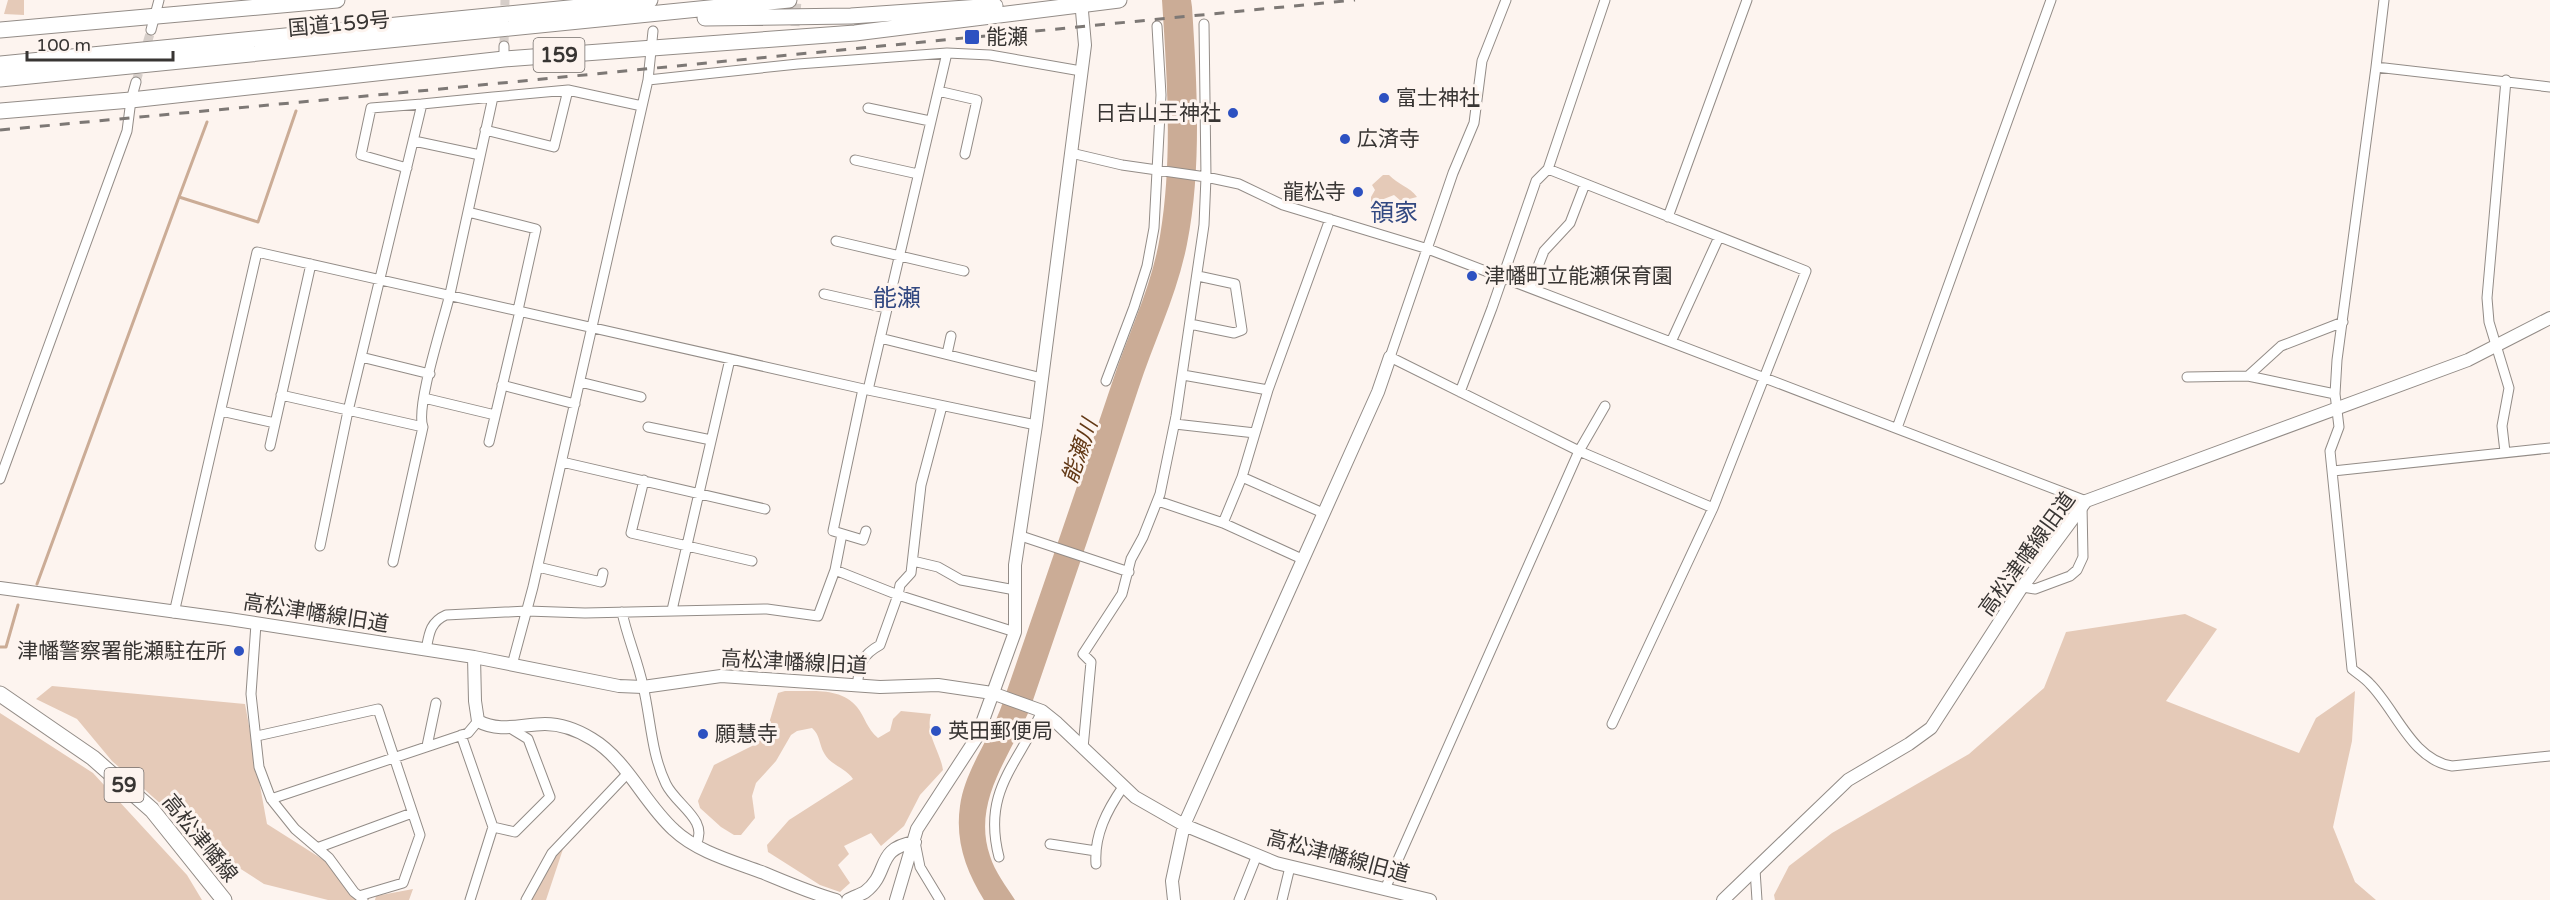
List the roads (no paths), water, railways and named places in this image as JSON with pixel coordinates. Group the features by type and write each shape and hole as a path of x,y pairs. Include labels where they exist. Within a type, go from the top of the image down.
{"main road":[{"path":"0,30 152,24 338,0"},
{"name":"国道159号","path":"0,64 643,0"},
{"name":"国道159号","path":"0,79 789,0"},
{"name":"159","path":"0,111 131,100 504,52 652,48 795,32 855,33 1061,8 1081,2 1119,0"},
{"name":"159","path":"565,23 573,29 685,18 851,16 1018,5 1061,8"},
{"name":"高松津幡線","path":"0,694 93,758 152,810 224,900"}],"street":[{"path":"152,24 159,0"},
{"path":"1174,900 1172,881 1184,825 1378,392 1453,173 1474,123 1482,61 1505,1 1517,0"},
{"path":"1460,392 1536,181 1548,170 1605,0"},
{"path":"1668,217 1747,0"},
{"path":"1897,428 2051,0"},
{"path":"2384,0 2337,360 2335,394 2339,428 2330,452 2352,669 2371,684 2397,722 2428,756 2439,764 2452,766 2550,756"},
{"path":"896,900 917,829 977,737 996,694 1015,632 1015,565 1036,425 1085,45 1081,2"},
{"path":"1083,748 1091,662 1083,654 1122,594 1131,559 1158,501 1175,424 1198,276 1203,176 1204,24"},
{"path":"1106,381 1147,266 1154,228 1161,95 1157,26"},
{"path":"512,665 538,567 648,80 653,31"},
{"path":"648,80 798,64 946,53 990,55 1081,71"},
{"path":"866,531 863,540 833,531 946,53"},
{"path":"2376,67 2506,80 2550,87"},
{"path":"2505,453 2502,426 2509,392 2489,321 2487,298 2506,80"},
{"path":"0,479 127,131 136,82"},
{"path":"407,168 361,155 370,108 568,90 642,106"},
{"path":"485,130 554,147 568,90"},
{"path":"938,91 977,100 964,154"},
{"path":"393,562 423,427 421,420 424,398 450,295 493,97"},
{"path":"320,546 348,411 382,280 422,104"},
{"path":"868,108 930,121"},
{"path":"414,141 480,156"},
{"path":"1071,153 1239,184 1283,205 1428,249 1897,428 2084,503 2083,557 2077,570 2070,576 2035,589 2023,587"},
{"path":"855,160 918,174"},
{"path":"1548,170 1806,271 1713,508 1612,724"},
{"path":"1530,287 1544,251 1570,223 1585,184"},
{"path":"468,213 536,229 489,442"},
{"path":"1222,523 1242,477 1268,390 1330,219"},
{"path":"1671,342 1719,237"},
{"path":"836,241 963,271"},
{"path":"174,614 257,252 866,390 1036,425"},
{"path":"270,446 311,264"},
{"path":"1190,324 1234,333 1242,330 1235,284 1198,276"},
{"path":"824,294 886,308"},
{"name":"高松津幡線旧道","path":"1722,900 1848,780 1909,744 1931,728 2023,587 2084,503 2468,360 2495,344 2550,318"},
{"path":"2248,376 2281,346 2343,322"},
{"path":"947,354 951,336"},
{"path":"880,338 1042,378"},
{"path":"361,357 430,374"},
{"path":"1390,357 1579,451 1713,508"},
{"path":"672,610 730,359"},
{"path":"1183,375 1268,390"},
{"path":"2187,377 2248,376 2335,394"},
{"path":"580,382 641,397"},
{"path":"502,385 575,404"},
{"path":"281,395 423,427"},
{"path":"424,398 495,415"},
{"path":"857,686 860,665 867,652 880,645 900,585 911,573 921,485 942,405"},
{"path":"1385,889 1579,451 1605,406"},
{"path":"221,411 275,423"},
{"path":"1175,424 1255,433"},
{"path":"648,427 711,440"},
{"path":"2333,471 2550,448"},
{"path":"562,462 765,509"},
{"path":"1242,477 1323,513"},
{"path":"644,480 632,533 752,561"},
{"path":"1158,501 1222,523 1302,559"},
{"path":"426,650 432,625 437,619 446,615 527,611 767,609 818,616 835,570 842,534"},
{"path":"1021,536 1129,572"},
{"path":"913,561 938,567 962,580 1015,590"},
{"path":"538,567 601,582 603,573"},
{"path":"835,570 898,595 1015,632"},
{"name":"高松津幡線旧道","path":"0,588 474,657 619,686 644,687 722,676 857,686 938,685 996,694 1039,710 1134,797 1184,825 1290,867 1430,900"},
{"path":"622,612 644,687 654,750 659,766 674,797 700,827 701,835 696,844"},
{"path":"256,624 251,694 259,767 271,799 295,829 329,858 362,898 404,883 420,835 378,709 257,736"},
{"path":"271,799 468,733 478,721 474,657"},
{"path":"427,746 436,703"},
{"path":"999,857 993,823 997,798 1039,710"},
{"path":"478,721 510,728 546,724 568,728 592,739 608,751 675,832 731,861 836,900"},
{"path":"493,827 515,832 550,797 528,739 510,728"},
{"path":"461,735 493,827 470,900"},
{"path":"526,900 552,853 627,774"},
{"path":"1096,864 1096,851 1106,816 1123,787"},
{"path":"317,848 412,813"},
{"path":"848,900 865,892 879,874 888,853 898,844 915,842"},
{"path":"915,842 920,867 940,900"},
{"path":"1050,844 1096,851"},
{"path":"1239,900 1257,855"},
{"path":"1282,900 1290,867"},
{"path":"1755,870 1758,900"}],"waterway":[{"path":"37,584 179,197 258,222 296,111"},
{"path":"179,197 207,122"},
{"path":"0,647 6,647 18,605"}],"tunnel":[{"path":"504,46 505,0"},
{"path":"795,26 797,0"},
{"path":"136,82 151,30"}],"railway":[{"path":"0,130 1355,0"}],"place":[{"name":"能瀬","path":"972,37"},
{"name":"富士神社","path":"1384,98"},
{"name":"日吉山王神社","path":"1233,113"},
{"name":"広済寺","path":"1345,139"},
{"name":"龍松寺","path":"1358,192"},
{"name":"津幡町立能瀬保育園","path":"1472,276"},
{"name":"津幡警察署能瀬駐在所","path":"239,651"},
{"name":"英田郵便局","path":"936,731"},
{"name":"願慧寺","path":"703,734"}],"district":[{"name":"領家","path":"1394,213"},
{"name":"能瀬","path":"897,298"}],"water label":[{"name":"能瀬川","path":"1079,451"}]}
